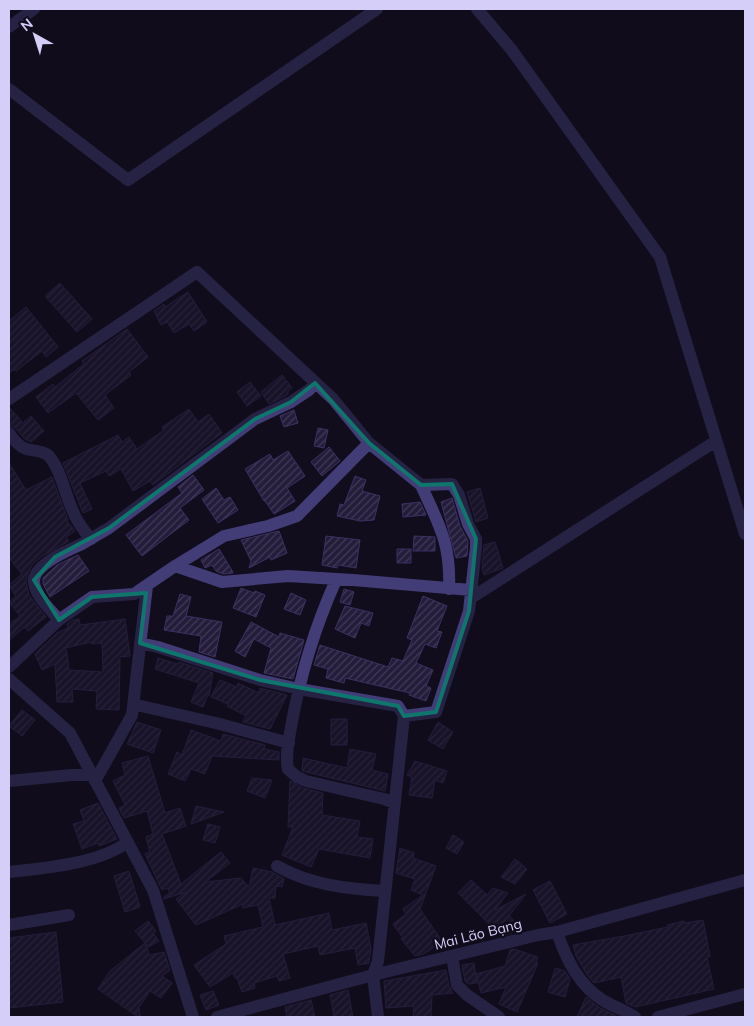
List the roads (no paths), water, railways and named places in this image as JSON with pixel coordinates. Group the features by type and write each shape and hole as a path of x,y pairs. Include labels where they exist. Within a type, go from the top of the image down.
{"street":[{"path":"9,27 34,9"},
{"path":"9,89 128,180 377,9"},
{"path":"477,9 511,49 660,257 745,534"},
{"path":"9,399 197,272 333,399 369,444 422,485 446,540 449,589"},
{"path":"59,620 37,590 34,580 37,574 55,557 109,528 255,419 292,402 309,390 315,383"},
{"path":"9,432 20,446 40,451 47,455 58,475 72,512 91,538"},
{"path":"175,566 222,582 288,576 449,589 471,594 716,441"},
{"path":"9,667 59,620 92,597 134,594 224,536 268,526 297,516 369,444"},
{"path":"404,716 436,712 469,611 476,539 468,524 459,495 452,484 422,485"},
{"path":"336,580 310,649 298,689 288,743 288,768 297,777 306,781 375,797 395,804"},
{"path":"94,778 132,714 147,586"},
{"path":"140,643 260,680 298,689 398,706 404,716 378,961 373,975 378,1017"},
{"path":"9,679 70,733 153,890 193,1017"},
{"path":"132,706 141,706 202,720 288,743"},
{"path":"9,781 72,775 94,778"},
{"path":"9,872 70,864 118,849 128,842"},
{"path":"277,866 327,885 354,890 385,892"},
{"name":"Mai Lão Bạng","path":"217,1017 373,975 557,932 745,880"},
{"path":"9,925 69,915"},
{"path":"557,932 565,953 582,982 603,1001 635,1017"},
{"path":"452,956 457,985 467,995 499,1017"},
{"path":"658,1017 745,994"}]}
